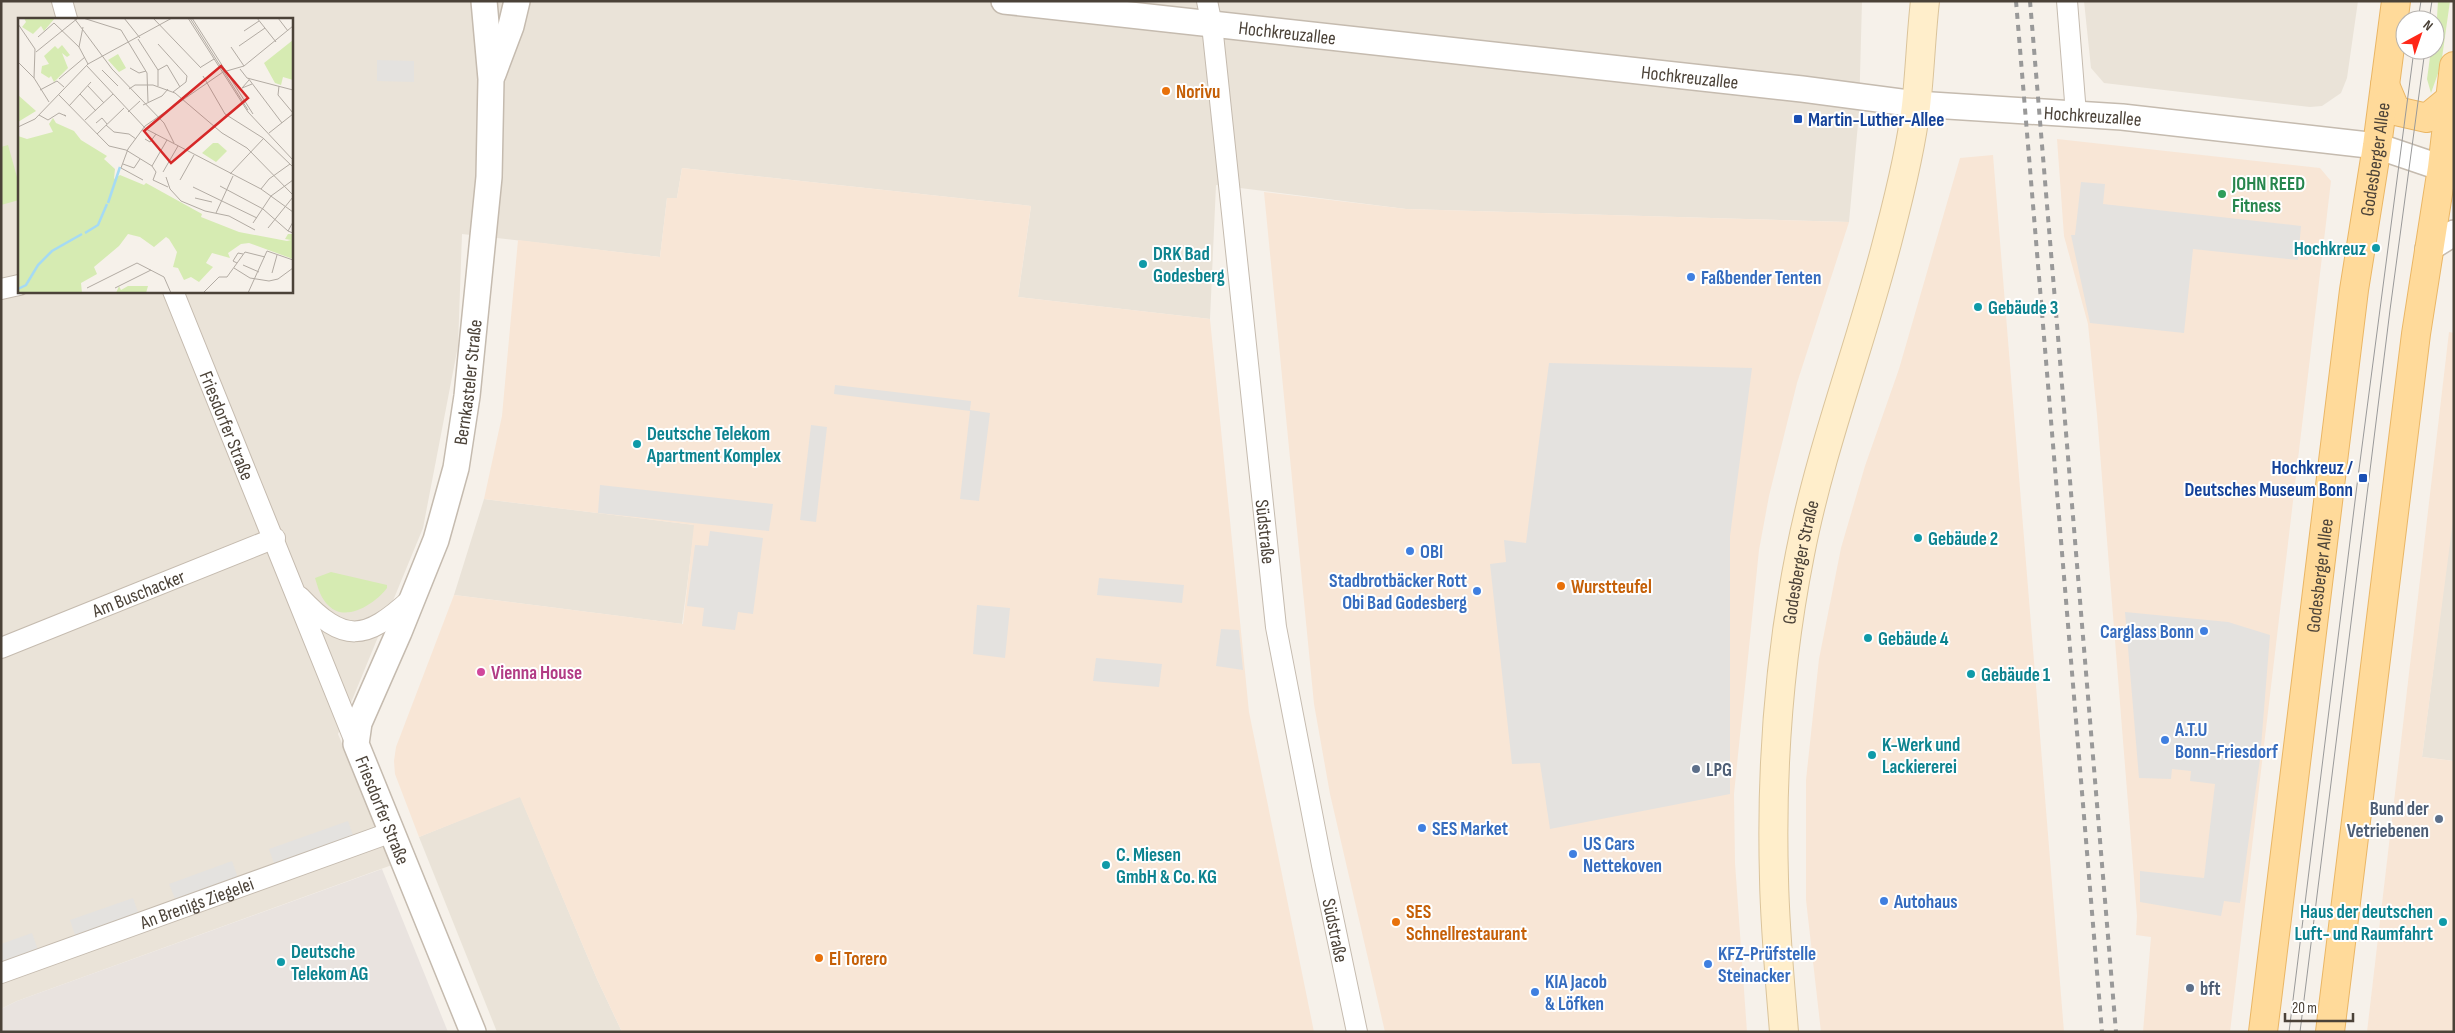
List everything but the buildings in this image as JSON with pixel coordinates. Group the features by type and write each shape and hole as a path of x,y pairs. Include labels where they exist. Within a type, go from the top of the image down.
{"main road":[{"path":"1916,104 1919,47 1926,1"},
{"name":"Godesberger Allee","path":"2263,1032 2354,290 2377,146 2396,1"},
{"path":"2330,1032 2428,250 2448,171 2450,99 2454,66"},
{"path":"2385,85 2396,111 2427,118 2450,99"},
{"name":"Godesberger Straße","path":"1784,1032 1778,956 1774,832 1778,730 1785,654 1800,554 1816,487 1889,234 1916,104"}],"street":[{"path":"62,1 67,18"},
{"name":"Bernkasteler Straße","path":"356,744 359,723 414,597 436,540 456,468 467,396 489,177 491,79 484,1"},
{"path":"491,79 511,26 517,1"},
{"name":"Hochkreuzallee","path":"1004,1 1802,89 1916,104 2122,117 2377,146 2448,171"},
{"name":"Südstraße","path":"1208,1 1276,627 1320,856 1357,1032"},
{"path":"2067,1 2076,114"},
{"path":"2428,250 2454,233"},
{"path":"1,289 18,284"},
{"name":"Friesdorfer Straße","path":"173,292 275,538 292,588 473,1032"},
{"name":"Am Buschacker","path":"1,648 275,538"},
{"name":"Friesdorfer Straße","path":"292,588 314,612 334,626 352,633 368,630 388,620 414,597"},
{"name":"An Brenigs Ziegelei","path":"1,973 392,832"}],"shaded area":[{"path":"1,1 1862,1 1859,113 1849,222 1406,209 1216,185 1210,319 1018,297 1031,206 682,168 677,198 667,198 660,257 462,234 458,346 423,528 338,734 392,865 17,1001 1,1009"},
{"path":"2084,1 2358,1 2347,78 2341,93 2322,106 2310,107 2104,83 2091,68"},
{"path":"377,60 414,61 414,82 377,81"},
{"path":"2057,139 2320,168 2331,181 2230,1032 2143,1032 2151,937 2136,935 2137,916 2088,324 2064,236"},
{"path":"1993,155 2064,1032 1821,1032 1806,900 1806,780 1819,659 1841,548 1865,466 1899,369 1960,158"},
{"path":"682,168 1031,206 1018,297 1210,319 1249,712 1314,1032 622,1032 597,979 520,797 419,837 395,774 396,747 454,595 683,624 694,525 484,499 502,416 518,240 660,257 667,198 677,198"},
{"path":"2081,182 2105,184 2103,204 2301,226 2298,260 2193,249 2184,333 2090,323 2071,235 2075,235"},
{"path":"1264,192 1406,209 1849,222 1797,383 1769,496 1759,550 1734,794 1735,863 1747,1032 1385,1032 1330,794 1314,704"},
{"path":"2449,332 2454,333 2454,513 2422,757 2454,761 2454,1032 2367,1032"},
{"path":"1549,363 1752,368 1730,536 1730,794 1550,829 1540,763 1512,764 1490,564 1506,562 1504,540 1526,543"},
{"path":"835,385 971,401 970,410 990,413 979,501 960,499 970,411 834,394"},
{"path":"811,425 827,427 816,522 800,520"},
{"path":"600,485 773,504 769,531 598,513"},
{"path":"484,499 695,525 682,624 454,595"},
{"path":"2454,513 2454,761 2422,757"},
{"path":"710,531 763,538 753,614 738,612 735,630 702,626 704,608 687,606 695,545 708,546"},
{"path":"1099,578 1184,585 1182,603 1097,595"},
{"path":"977,605 1010,608 1005,658 973,654"},
{"path":"2125,612 2228,622 2270,635 2260,759 2240,903 2224,901 2221,916 2140,902 2140,871 2204,878 2215,784 2190,781 2191,771 2172,769 2171,779 2139,778"},
{"path":"1221,629 1239,630 1243,670 1216,666"},
{"path":"1096,658 1162,664 1159,687 1093,681"},
{"path":"520,796 597,979 622,1032 497,1032 419,837"},
{"path":"348,821 354,838 275,866 269,849"},
{"path":"232,861 238,878 176,901 169,884"},
{"path":"382,869 448,1032 1,1032 1,1009 17,1001"},
{"path":"133,898 139,915 76,938 70,920"},
{"path":"32,933 38,950 1,963 1,944"}],"green space":[{"path":"2438,1 2450,1 2445,37 2445,10 2437,10"},
{"path":"2430,60 2442,60 2431,93 2427,79"},
{"path":"8,145 18,180 18,200 1,205 1,147"},
{"path":"331,572 387,585 387,588 376,600 360,609 352,612 336,611 324,600 315,578"}],"tram line":[{"path":"2420,10 2421,1"},
{"path":"2431,10 2432,1"},
{"path":"2289,1032 2358,477 2413,60"},
{"path":"2300,1032 2390,310 2424,60"}],"railway":[{"path":"2016,1 2102,1032"},
{"path":"2030,1 2116,1032"}],"place":[{"name":"Norivu","path":"1166,91"},
{"name":"Martin-Luther-Allee","path":"1798,119"},
{"name":"JOHN REED Fitness","path":"2222,194"},
{"name":"Hochkreuz","path":"2376,248"},
{"name":"DRK Bad Godesberg","path":"1143,264"},
{"name":"Faßbender Tenten","path":"1691,277"},
{"name":"Gebäude 3","path":"1978,307"},
{"name":"Deutsche Telekom Apartment Komplex","path":"637,444"},
{"name":"Hochkreuz / Deutsches Museum Bonn","path":"2363,478"},
{"name":"Gebäude 2","path":"1918,538"},
{"name":"OBI","path":"1410,551"},
{"name":"Wurstteufel","path":"1561,586"},
{"name":"Stadbrotbäcker Rott Obi Bad Godesberg","path":"1477,591"},
{"name":"Carglass Bonn","path":"2204,631"},
{"name":"Gebäude 4","path":"1868,638"},
{"name":"Vienna House","path":"481,672"},
{"name":"Gebäude 1","path":"1971,674"},
{"name":"A.T.U Bonn-Friesdorf","path":"2165,740"},
{"name":"K-Werk und Lackiererei","path":"1872,755"},
{"name":"LPG","path":"1696,769"},
{"name":"Bund der Vetriebenen","path":"2439,819"},
{"name":"SES Market","path":"1422,828"},
{"name":"US Cars Nettekoven","path":"1573,854"},
{"name":"C. Miesen GmbH & Co. KG","path":"1106,865"},
{"name":"Autohaus","path":"1884,901"},
{"name":"SES Schnellrestaurant","path":"1396,922"},
{"name":"Haus der deutschen Luft- und Raumfahrt","path":"2443,922"},
{"name":"El Torero","path":"819,958"},
{"name":"Deutsche Telekom AG","path":"281,962"},
{"name":"KFZ-Prüfstelle Steinacker","path":"1708,964"},
{"name":"bft","path":"2190,988"},
{"name":"KIA Jacob & Löfken","path":"1535,992"}]}
